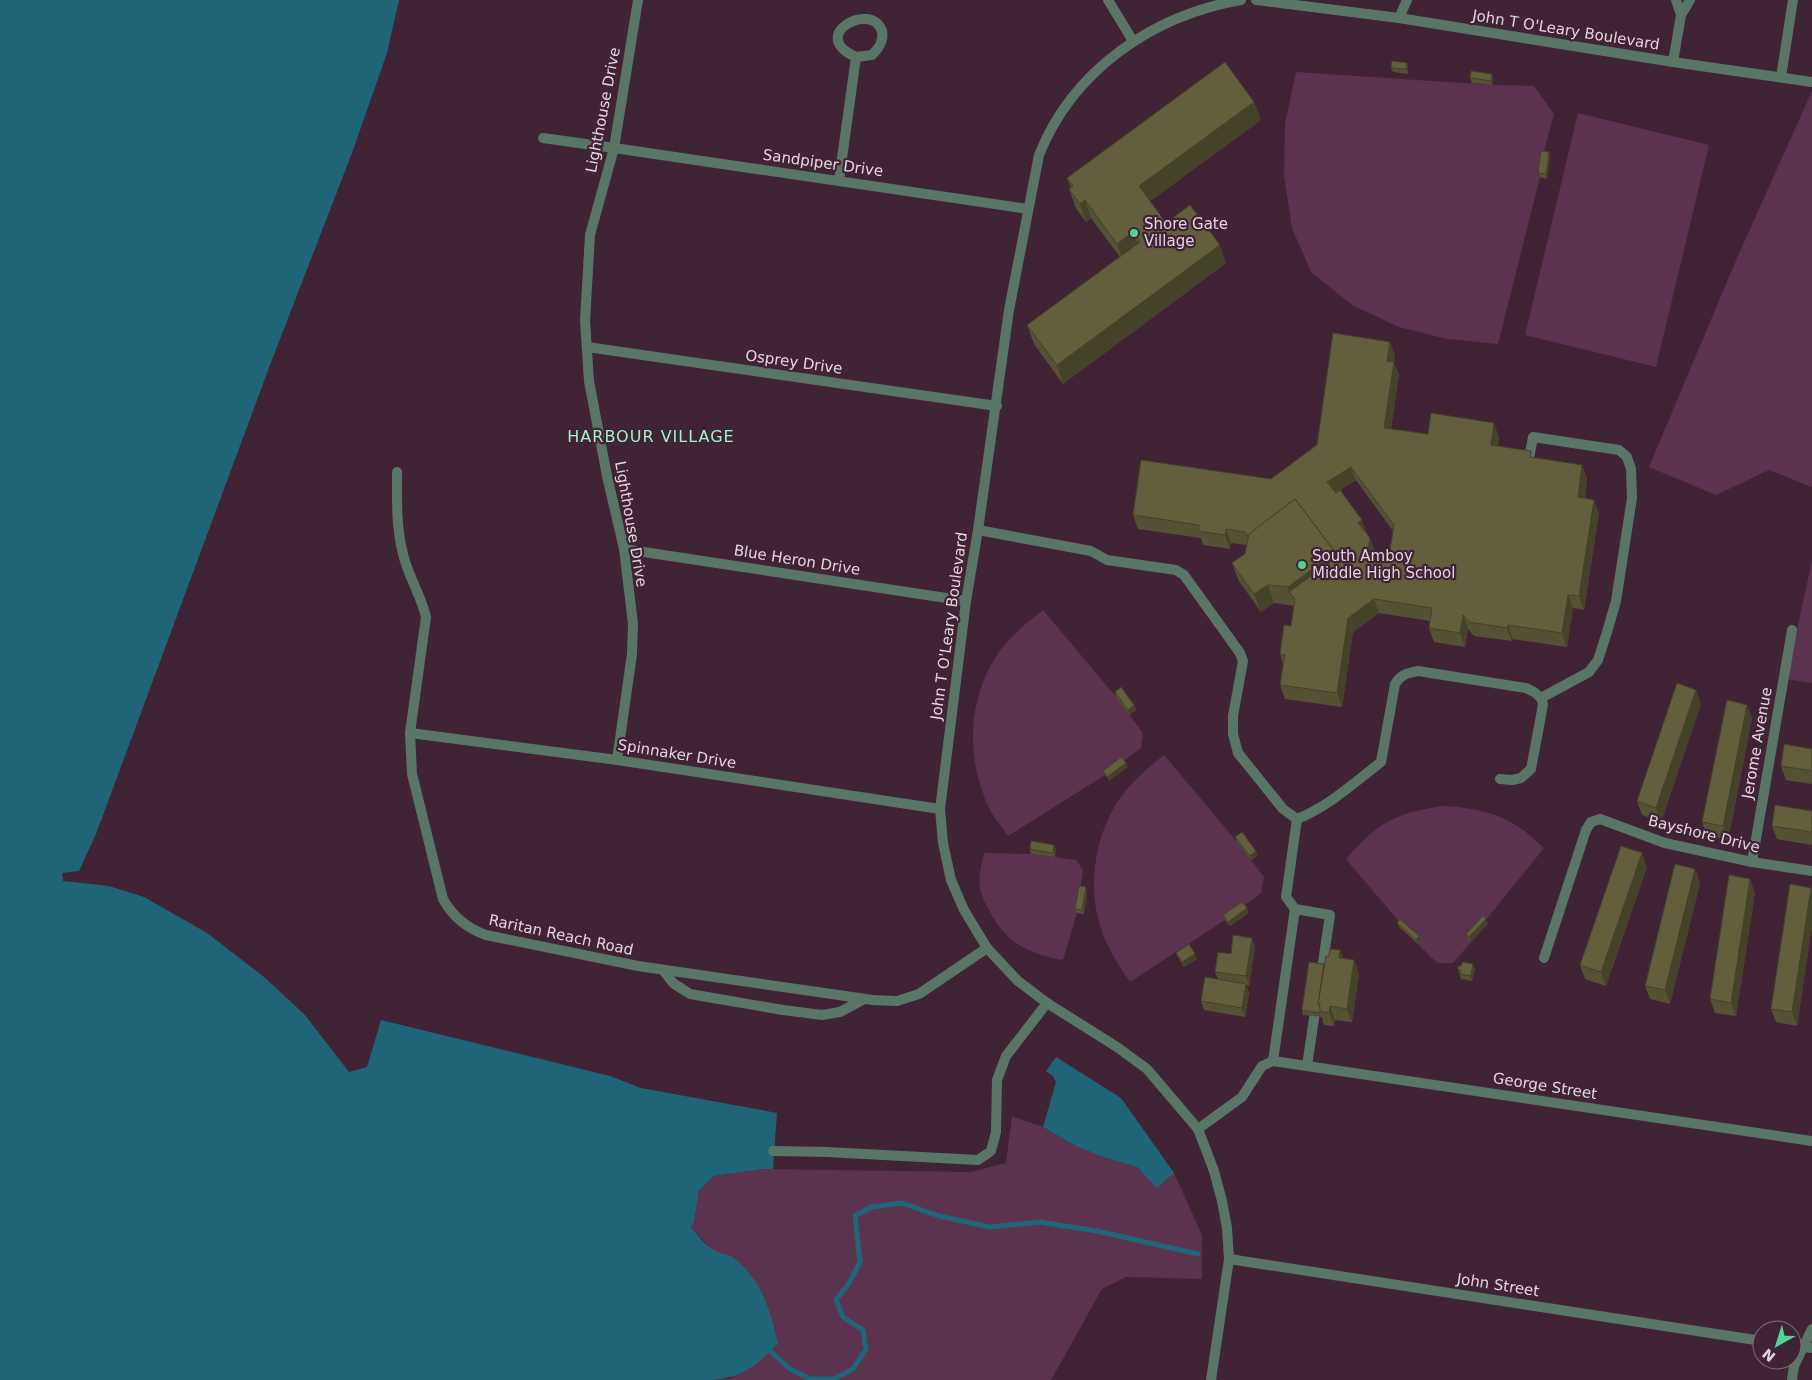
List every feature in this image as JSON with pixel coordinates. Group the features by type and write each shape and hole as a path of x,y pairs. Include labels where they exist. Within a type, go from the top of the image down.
{"street":[{"name":"Lighthouse Drive","path":"617,760 632,654 633,624 624,549 589,381 585,321 590,235 614,148 638,0"},
{"path":"1108,0 1133,41"},
{"name":"John T O'Leary Boulevard","path":"1211,1380 1229,1258 1227,1228 1222,1201 1214,1171 1198,1129 1147,1069 1117,1047 1047,1003 1018,980 987,948 964,910 951,880 940,809 966,601 997,406 1009,310 1039,155 1070,98 1099,66 1133,41 1170,21 1193,12 1241,0"},
{"name":"John T O'Leary Boulevard","path":"1256,0 1400,18 1673,62 1812,82"},
{"path":"1400,18 1407,0"},
{"path":"1676,0 1681,15"},
{"path":"1673,62 1681,15 1690,0"},
{"path":"1781,77 1793,0"},
{"path":"857,13 866,14 874,18 880,26 881,42 872,55 856,57 848,54 842,48 839,30 842,22 849,16 857,13"},
{"path":"838,180 856,57"},
{"name":"Sandpiper Drive","path":"543,138 1028,209"},
{"name":"Osprey Drive","path":"587,347 997,406"},
{"path":"1529,458 1532,437 1619,450 1627,457 1631,469 1632,498 1622,567 1616,600 1598,660 1589,672 1541,698"},
{"name":"Raritan Reach Road","path":"397,472 397,519 402,553 410,579 424,608 426,617 410,733 412,774 442,898 449,911 460,921 472,930 486,936 663,970 864,999 897,1001 919,994 987,948"},
{"path":"978,530 1092,551 1110,561 1176,570 1184,575 1240,653 1243,661 1233,734 1238,753 1283,809 1297,819"},
{"name":"Blue Heron Drive","path":"624,549 966,601"},
{"name":"Jerome Avenue","path":"1752,862 1792,630"},
{"path":"1297,819 1314,812 1332,800 1380,762 1395,684 1398,678 1404,674 1418,671 1515,686 1534,692 1541,698 1543,704 1531,769 1522,778 1512,780 1500,779"},
{"name":"Spinnaker Drive","path":"410,733 617,760 940,809"},
{"path":"1297,819 1286,897 1295,909 1330,915 1307,1066"},
{"name":"Bayshore Drive","path":"1544,958 1586,830 1591,822 1600,819 1665,843 1752,862 1812,870"},
{"path":"1198,1129 1242,1097 1262,1066 1273,1061 1295,909"},
{"path":"663,970 673,983 690,994 783,1010 822,1015 840,1012 864,999"},
{"path":"773,1152 827,1152 978,1160 991,1152 996,1132 997,1080 1006,1056 1047,1003"},
{"name":"George Street","path":"1273,1061 1812,1141"},
{"name":"John Street","path":"1229,1258 1752,1339"},
{"path":"1802,1347 1812,1329"}],"shaded area":[{"path":"1296,72 1534,86 1554,114 1498,344 1447,339 1399,327 1352,305 1311,272 1292,228 1284,176 1285,124"},
{"path":"1812,91 1812,487 1769,470 1716,495 1649,467 1737,258"},
{"path":"1578,113 1709,145 1656,367 1525,335"},
{"path":"1812,561 1812,683 1786,679"},
{"path":"1043,610 1116,697 1143,733 1141,748 1105,775 1008,836 989,808 976,769 973,730 975,710 987,673 997,655 1018,631"},
{"path":"1164,755 1264,877 1261,893 1225,920 1130,982 1109,948 1100,925 1094,893 1096,859 1105,826 1121,797 1136,780"},
{"path":"1442,806 1474,809 1504,819 1523,830 1544,848 1485,921 1468,939 1471,942 1453,963 1437,963 1418,944 1346,859 1368,836 1388,822 1411,812"},
{"path":"984,853 1031,854 1076,860 1083,870 1077,913 1063,960 1039,954 1019,945 995,921 981,894 980,888"},
{"path":"1012,1116 1043,1127 1076,1146 1103,1157 1137,1167 1157,1187 1174,1173 1202,1235 1202,1279 1126,1277 1102,1289 1051,1380 712,1380 732,1378 730,1255 713,1251 691,1227 694,1223 699,1190 714,1176 762,1169 971,1172 1006,1163"}],"water":[{"path":"0,0 399,0 387,53 352,153 270,365 96,834 79,871 62,873 63,881 109,886 144,897 207,933 264,977 305,1015 349,1072 367,1067 381,1020 610,1076 641,1088 777,1113 773,1169 714,1176 699,1190 694,1223 691,1227 709,1247 717,1252 733,1257 743,1266 758,1285 768,1308 778,1344 762,1359 741,1373 712,1380 0,1380"},
{"path":"1056,1057 1121,1098 1174,1173 1157,1188 1137,1167 1103,1157 1076,1146 1043,1127 1056,1082 1053,1076 1046,1071"}],"building":[{"path":"1392,61 1407,63 1406,69 1391,68"},
{"name":"Shore Gate Village","path":"1225,62 1254,102 1139,186 1166,223 1190,205 1220,245 1057,365 1027,325 1140,242 1133,232 1117,244 1085,200 1080,204 1069,189 1073,186 1067,178"},
{"path":"1471,71 1492,74 1491,81 1470,78"},
{"path":"1541,151 1549,152 1546,174 1538,173"},
{"path":"1333,333 1390,342 1387,361 1394,362 1384,428 1428,434 1431,413 1494,423 1491,445 1531,451 1530,457 1582,465 1578,497 1594,500 1579,596 1568,595 1562,633 1508,625 1507,628 1469,622 1463,615 1460,633 1429,628 1432,608 1374,599 1348,618 1337,693 1280,685 1285,655 1280,654 1284,625 1291,626 1295,599 1289,592 1337,557 1335,552 1295,499 1248,536 1245,532 1226,529 1225,535 1198,531 1199,525 1133,515 1141,460 1271,479 1317,445","holes":["1351,467 1394,525 1388,563 1366,559 1370,538 1358,523 1362,520 1340,490 1336,493 1327,482"]},
{"path":"1295,499 1335,552 1288,587 1268,585 1254,594 1232,563 1245,554 1249,534"},
{"path":"1677,683 1696,690 1656,808 1637,801"},
{"path":"1121,687 1134,705 1128,710 1115,692"},
{"path":"1727,700 1747,705 1723,826 1702,822"},
{"path":"1784,744 1812,749 1812,771 1781,766"},
{"path":"1121,757 1126,763 1107,777 1103,771"},
{"path":"1775,805 1812,811 1812,832 1772,826"},
{"path":"1242,832 1256,851 1250,856 1235,837"},
{"path":"1031,841 1054,845 1053,853 1030,849"},
{"path":"1621,846 1642,853 1601,972 1580,965"},
{"path":"1675,864 1695,869 1665,990 1645,986"},
{"path":"1729,875 1750,879 1731,1003 1710,999"},
{"path":"1790,884 1811,888 1792,1012 1771,1009"},
{"path":"1079,886 1086,887 1082,910 1075,909"},
{"path":"1242,902 1247,908 1228,922 1223,915"},
{"path":"1483,916 1486,919 1469,937 1466,934"},
{"path":"1400,919 1419,936 1416,940 1397,923"},
{"path":"1233,935 1252,938 1246,976 1215,972 1218,952 1231,954"},
{"path":"1189,944 1195,954 1182,962 1176,953"},
{"path":"1330,949 1340,950 1339,958 1354,960 1347,1009 1330,1006 1329,1013 1319,1011 1320,1004 1318,1004 1326,956 1329,956"},
{"path":"1309,962 1324,964 1318,1004 1320,1013 1302,1010"},
{"path":"1462,962 1473,964 1471,976 1460,974 1461,970 1458,969 1458,966 1461,966"},
{"path":"1205,977 1246,984 1242,1008 1201,1001"}],"waterway":[{"path":"766,1347 790,1369 810,1379 834,1379 853,1369 866,1349 863,1330 843,1317 836,1300 849,1283 860,1262 855,1216 871,1207 902,1203 939,1216 990,1227 1040,1222 1097,1231 1198,1254"}],"place":[{"name":"Shore Gate Village","path":"1134,233"},
{"name":"South Amboy Middle High School","path":"1302,565"}],"district":[{"name":"HARBOUR VILLAGE","path":"651,436"}]}
